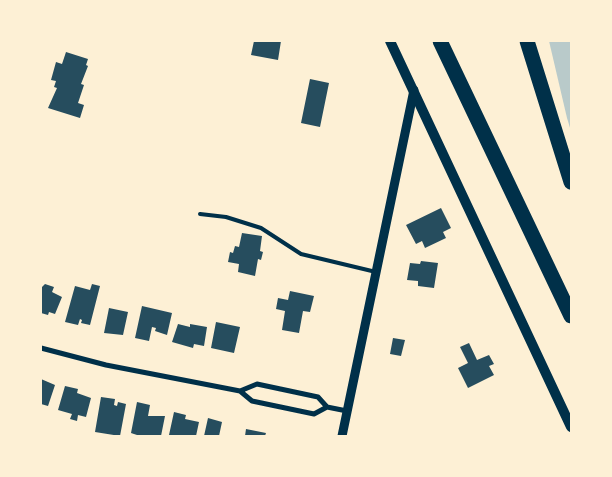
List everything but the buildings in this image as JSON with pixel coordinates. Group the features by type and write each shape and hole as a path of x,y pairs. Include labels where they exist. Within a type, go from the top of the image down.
{"highway":[{"path":"440,41 571,316"},
{"path":"526,41 571,182"}],"main road":[{"path":"390,41 571,427"}],"street":[{"path":"342,436 414,90"},
{"path":"41,348 91,362 240,391 252,401 314,414 327,407"},
{"path":"240,391 257,384 318,397 327,407 347,411"}],"lane":[{"path":"200,214 226,217 261,228 301,254 376,272"}],"shaded area":[{"path":"549,41 571,41 571,131 567,118"}]}
